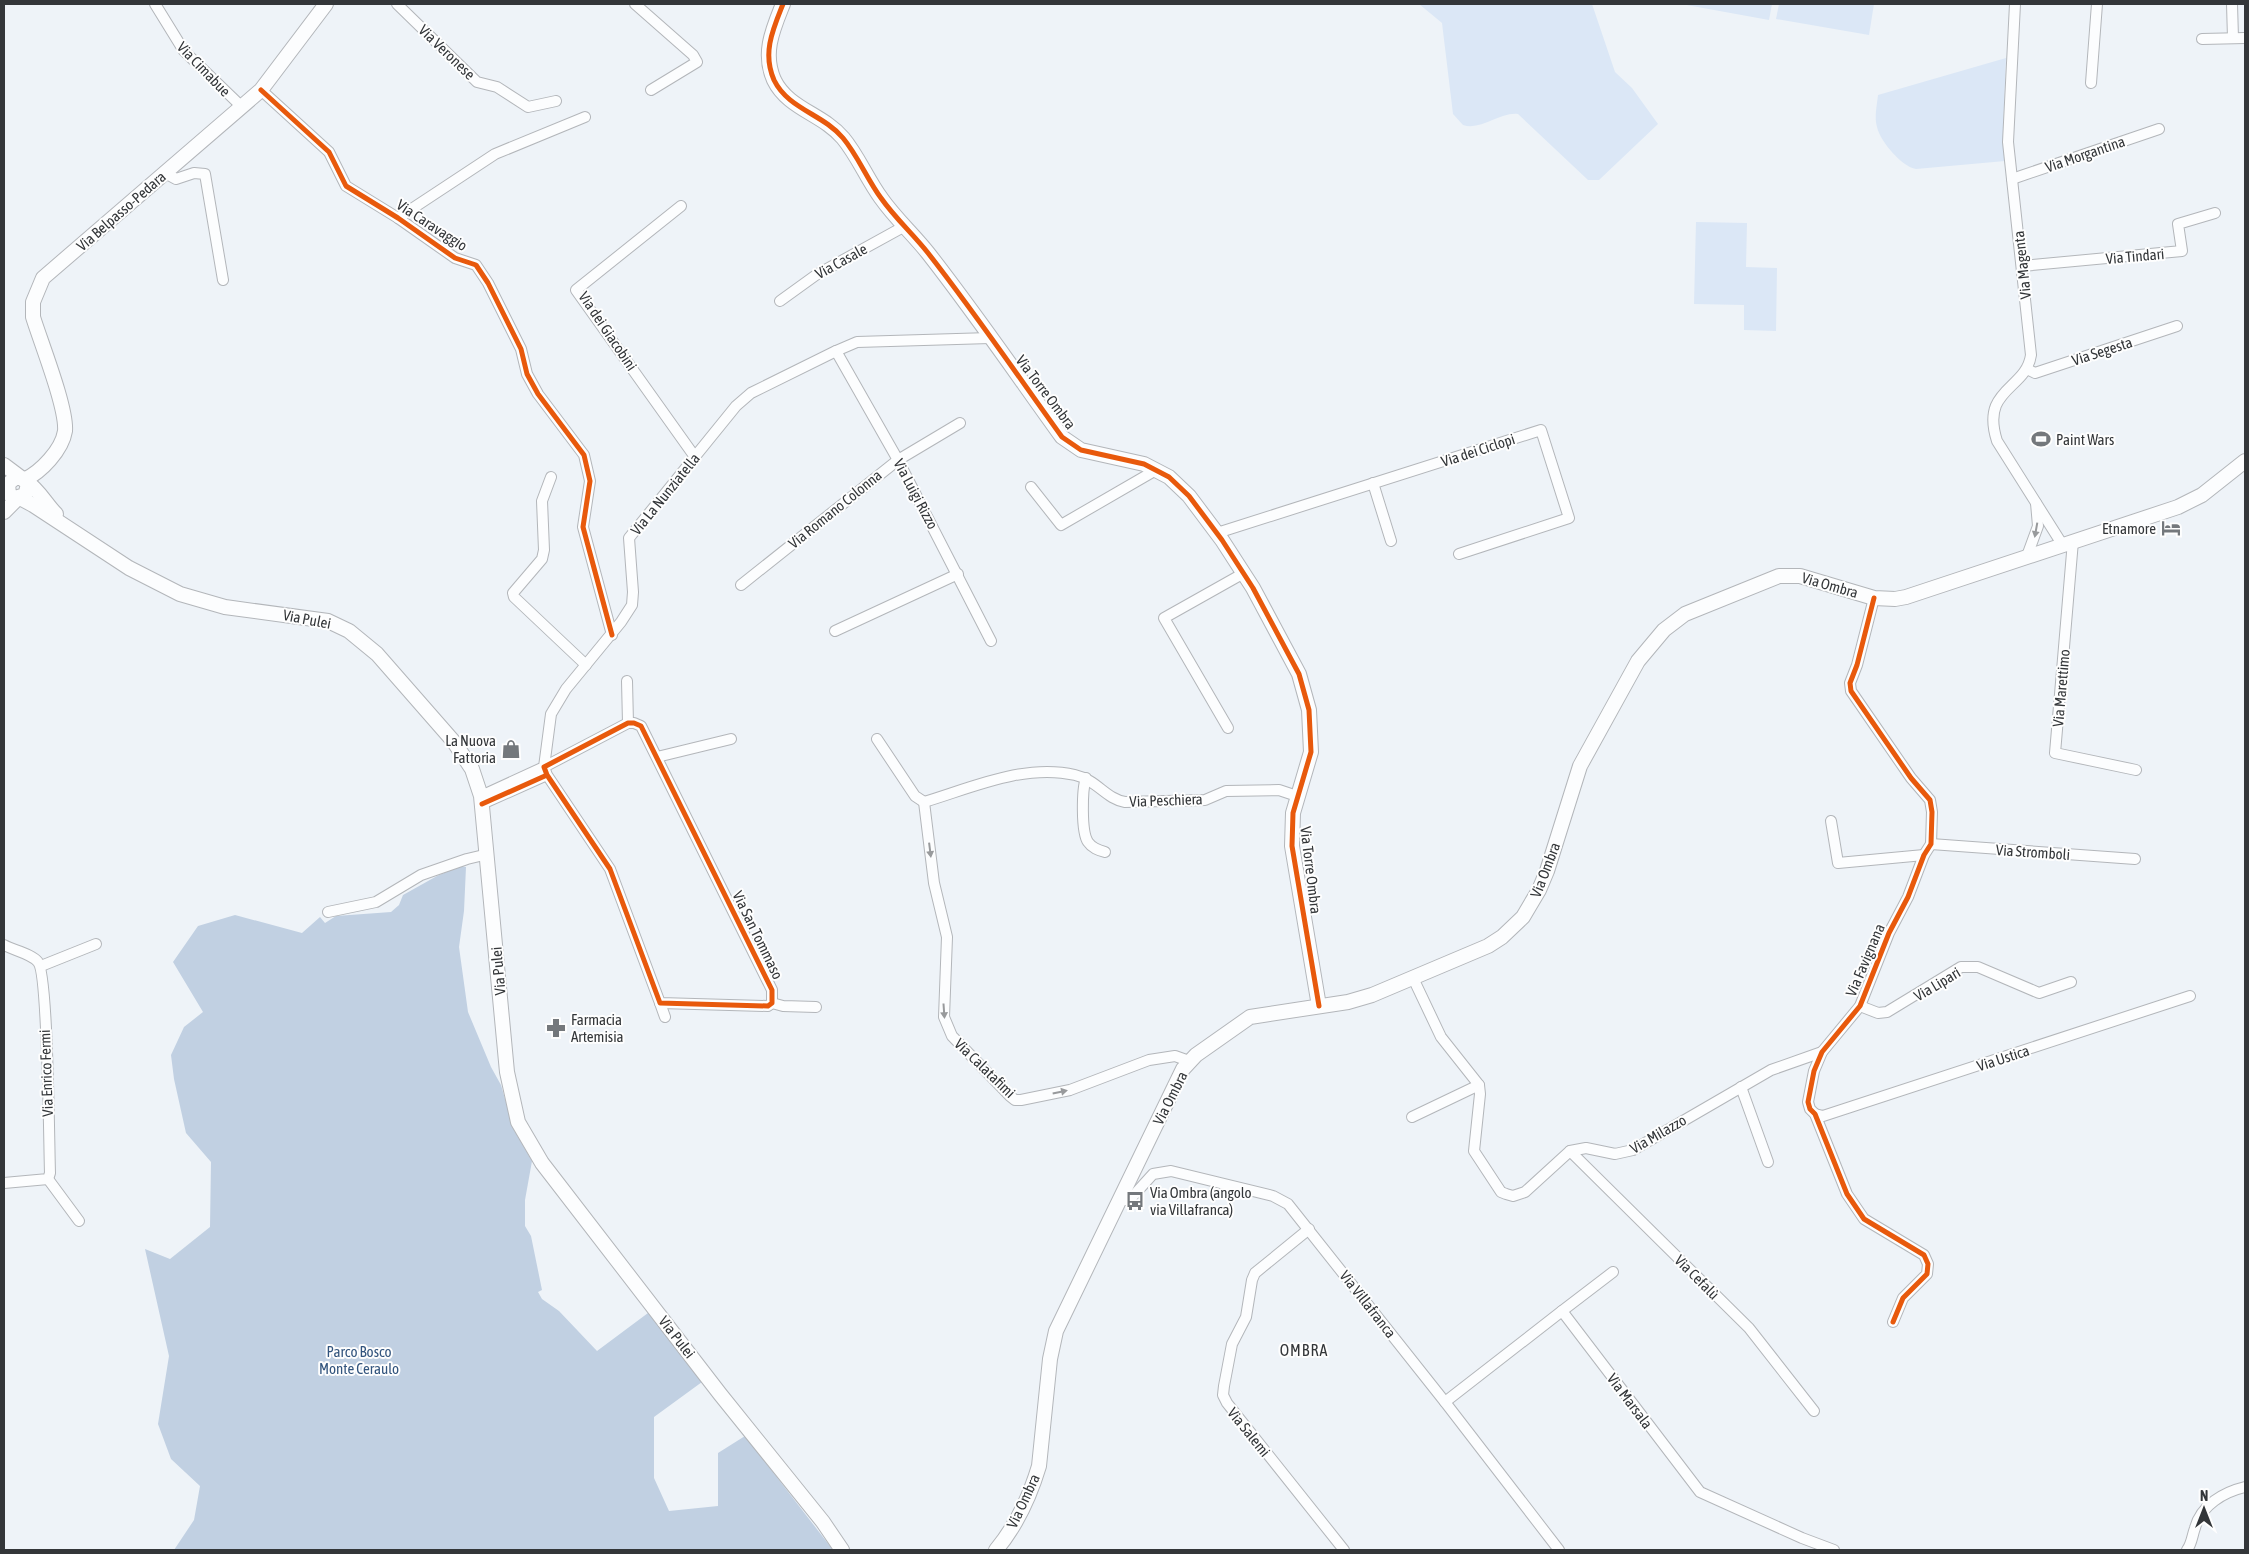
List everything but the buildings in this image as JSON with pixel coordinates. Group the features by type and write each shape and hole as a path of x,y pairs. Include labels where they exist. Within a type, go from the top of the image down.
{"main road":[{"name":"Via Belpasso-Pedara","path":"4,512 21,488 50,458 63,441 64,419 33,317 33,302 43,278 261,90 326,4"},
{"name":"Via Torre Ombra","path":"783,4 771,34 769,46 771,71 776,83 791,101 831,126 842,136 882,200 928,253 1062,437 1081,450 1144,464 1169,477 1189,496 1244,573 1292,659 1306,694 1311,723 1311,752 1297,796 1292,826 1292,846 1319,1006"},
{"name":"Via Ombra","path":"996,1550 1016,1521 1034,1482 1039,1466 1050,1359 1056,1331 1189,1061 1250,1017 1361,998 1488,946 1502,937 1523,917 1539,890 1547,871 1576,776 1586,754 1647,648 1674,621 1779,576 1790,575 1810,578 1874,598 1895,599 1906,596 2191,500 2202,495 2245,461"},
{"path":"4,465 21,488 73,530"},
{"path":"21,488 45,502 73,530"},
{"name":"Via Pulei","path":"73,530 129,568 180,594 225,607 328,621 349,631 377,654 454,742 472,769 482,800 507,1072 518,1122 542,1163 714,1386 823,1522 842,1550"}],"street":[{"name":"Via Cimabue","path":"155,4 184,51 241,106"},
{"name":"Via Veronese","path":"397,4 477,82 497,87 528,107 556,101"},
{"path":"635,4 693,55 697,62 651,90"},
{"name":"Via Magenta","path":"2015,4 2008,142 2031,355 2027,369"},
{"path":"2092,83 2097,4"},
{"path":"2232,4 2233,38"},
{"path":"2202,40 2245,38"},
{"name":"Via Caravaggio","path":"261,90 329,152 346,186 398,218 455,258 476,266 488,283 521,349 527,374 538,394 584,455 590,481 583,527 612,634"},
{"path":"398,218 495,154 585,117"},
{"name":"Via Morgantina","path":"2012,179 2158,129"},
{"path":"165,173 176,178 194,174 205,174 222,280"},
{"name":"Via dei Giacobini","path":"681,206 576,290 695,457"},
{"name":"Via Tindari","path":"2022,266 2182,251 2178,224 2215,213"},
{"name":"Via Casale","path":"780,301 816,274 905,226"},
{"name":"Via Segesta","path":"2027,369 2035,373 2177,326"},
{"name":"Via La Nunziatella","path":"545,771 551,714 566,689 621,622 633,600 629,538 736,406 752,393 857,342 990,338"},
{"name":"Via Luigi Rizzo","path":"836,351 898,460 991,641"},
{"path":"2027,369 2001,396 1997,403 1993,421 1997,441 2036,502 2068,543"},
{"name":"Via Romano Colonna","path":"740,585 898,460 960,423"},
{"name":"Via dei Ciclopi","path":"1217,533 1541,430 1569,518 1459,554"},
{"path":"1031,488 1061,526 1156,470"},
{"path":"551,477 542,501 544,550 542,559 513,593 514,597 586,665"},
{"path":"1373,483 1392,541"},
{"path":"2027,556 2038,526 2036,502"},
{"name":"Via Marettimo","path":"2068,543 2055,753 2136,770"},
{"path":"1228,728 1164,618 1244,573"},
{"path":"835,630 958,574"},
{"path":"1874,598 1857,665 1850,683 1851,691 1910,778 1930,800 1932,812 1931,844"},
{"path":"482,800 545,771 628,723 627,681"},
{"name":"Via San Tommaso","path":"628,723 641,726 772,990 772,1003 768,1006 660,1002"},
{"path":"657,757 730,739"},
{"path":"877,739 914,796 924,802"},
{"path":"545,771 610,869 665,1018"},
{"name":"Via Peschiera","path":"924,802 1010,777 1038,772 1072,774 1086,778 1117,801 1124,802 1205,800 1226,791 1279,790 1297,796"},
{"path":"1086,778 1082,788 1085,836 1096,850 1105,852"},
{"name":"Via Calatafimi","path":"924,802 934,883 946,937 944,1018 952,1036 1010,1096 1015,1100 1021,1100 1070,1090 1124,1068 1164,1057 1175,1056 1189,1061"},
{"path":"1831,821 1838,863 1924,855"},
{"name":"Via Favignana","path":"1893,1322 1903,1298 1927,1274 1928,1264 1924,1255 1917,1250 1896,1240 1864,1219 1847,1194 1815,1114 1810,1109 1808,1102 1814,1071 1822,1052 1860,1006 1889,933 1908,897 1924,855 1931,844"},
{"name":"Via Stromboli","path":"1931,844 2135,859"},
{"path":"328,912 376,902 421,875 467,859 488,854"},
{"path":"4,945 32,957 40,966 96,944"},
{"name":"Via Enrico Fermi","path":"40,966 45,1019 50,1173 48,1179"},
{"name":"Via Lipari","path":"1860,1006 1878,1013 1887,1012 1961,968 1969,966 1978,967 2039,994 2071,982"},
{"path":"1413,978 1440,1037 1479,1085 1480,1094 1474,1151 1501,1192 1513,1196 1525,1192 1570,1151"},
{"name":"Via Ustica","path":"1815,1114 1823,1116 2190,996"},
{"path":"772,1003 784,1006 816,1007"},
{"name":"Via Milazzo","path":"1570,1151 1586,1148 1615,1154 1624,1153 1771,1070 1822,1052"},
{"path":"1412,1117 1479,1085"},
{"path":"1741,1087 1768,1162"},
{"name":"Via Cefalù","path":"1570,1151 1749,1328 1814,1412"},
{"name":"Via Villafranca","path":"1120,1198 1125,1200 1133,1196 1153,1174 1171,1171 1280,1199 1288,1204 1445,1402 1559,1550"},
{"path":"4,1183 48,1179 79,1221"},
{"name":"Via Salemi","path":"1308,1229 1255,1274 1252,1280 1246,1317 1232,1344 1223,1395 1227,1403 1344,1550"},
{"path":"1445,1402 1613,1272"},
{"name":"Via Marsala","path":"1562,1311 1700,1492 1802,1538 1834,1550"},
{"path":"2187,1550 2192,1542 2195,1526 2210,1504 2228,1492 2245,1487"}],"shaded area":[{"path":"1419,4 1592,4 1615,72 1632,88 1658,124 1599,180 1588,180 1518,114 1504,116 1477,126 1463,125 1453,114 1442,23"},
{"path":"1681,4 1772,4 1769,20"},
{"path":"1779,4 1874,4 1869,35 1776,19"},
{"path":"2006,58 2003,127 2005,161 1916,169 1898,159 1882,139 1876,123 1878,95"},
{"path":"1696,222 1747,223 1746,267 1777,268 1776,331 1744,330 1744,305 1694,304"}],"green space":[{"name":"Parco Bosco Monte Ceraulo","path":"461,866 466,867 464,911 459,947 468,1012 491,1067 501,1085 514,1130 532,1161 525,1200 525,1226 531,1236 542,1290 538,1292 542,1299 559,1311 597,1351 648,1313 702,1382 654,1417 654,1478 669,1511 718,1506 718,1453 745,1436 833,1550 174,1550 194,1520 200,1486 171,1459 158,1424 169,1356 145,1249 170,1259 210,1227 211,1162 186,1133 174,1079 171,1055 184,1027 203,1012 173,962 198,926 235,915 302,933 320,917 325,923 336,916 391,912 399,905 403,895 437,876"}],"cycle path":[{"path":"783,4 770,41 769,51 771,70 780,90 797,105 826,123 843,138 881,198 945,276 1062,437 1081,450 1144,464 1169,477 1189,496 1222,540 1253,588 1299,674 1309,710 1311,752 1293,813 1292,846 1319,1006"},
{"path":"261,90 329,152 346,186 398,218 455,258 476,265 488,283 521,349 527,374 538,394 584,455 590,481 583,527 612,635"},
{"path":"1874,598 1857,665 1850,683 1851,691 1911,778 1930,800 1932,812 1931,844 1924,855 1908,897 1889,933 1860,1006 1822,1052 1814,1071 1808,1102 1810,1109 1815,1114 1847,1194 1864,1219 1924,1255 1928,1264 1927,1274 1903,1298 1893,1322"},
{"path":"482,804 547,775 544,767 628,723 641,726 772,990 772,1003 768,1006 660,1003 610,869 547,775"}],"place":[{"name":"Paint Wars","path":"2041,439"},
{"name":"Etnamore","path":"2171,528"},
{"name":"La Nuova Fattoria","path":"511,749"},
{"name":"Farmacia Artemisia","path":"556,1028"},
{"name":"Via Ombra (angolo via Villafranca)","path":"1135,1201"}],"district":[{"name":"OMBRA","path":"1304,1350"}]}
